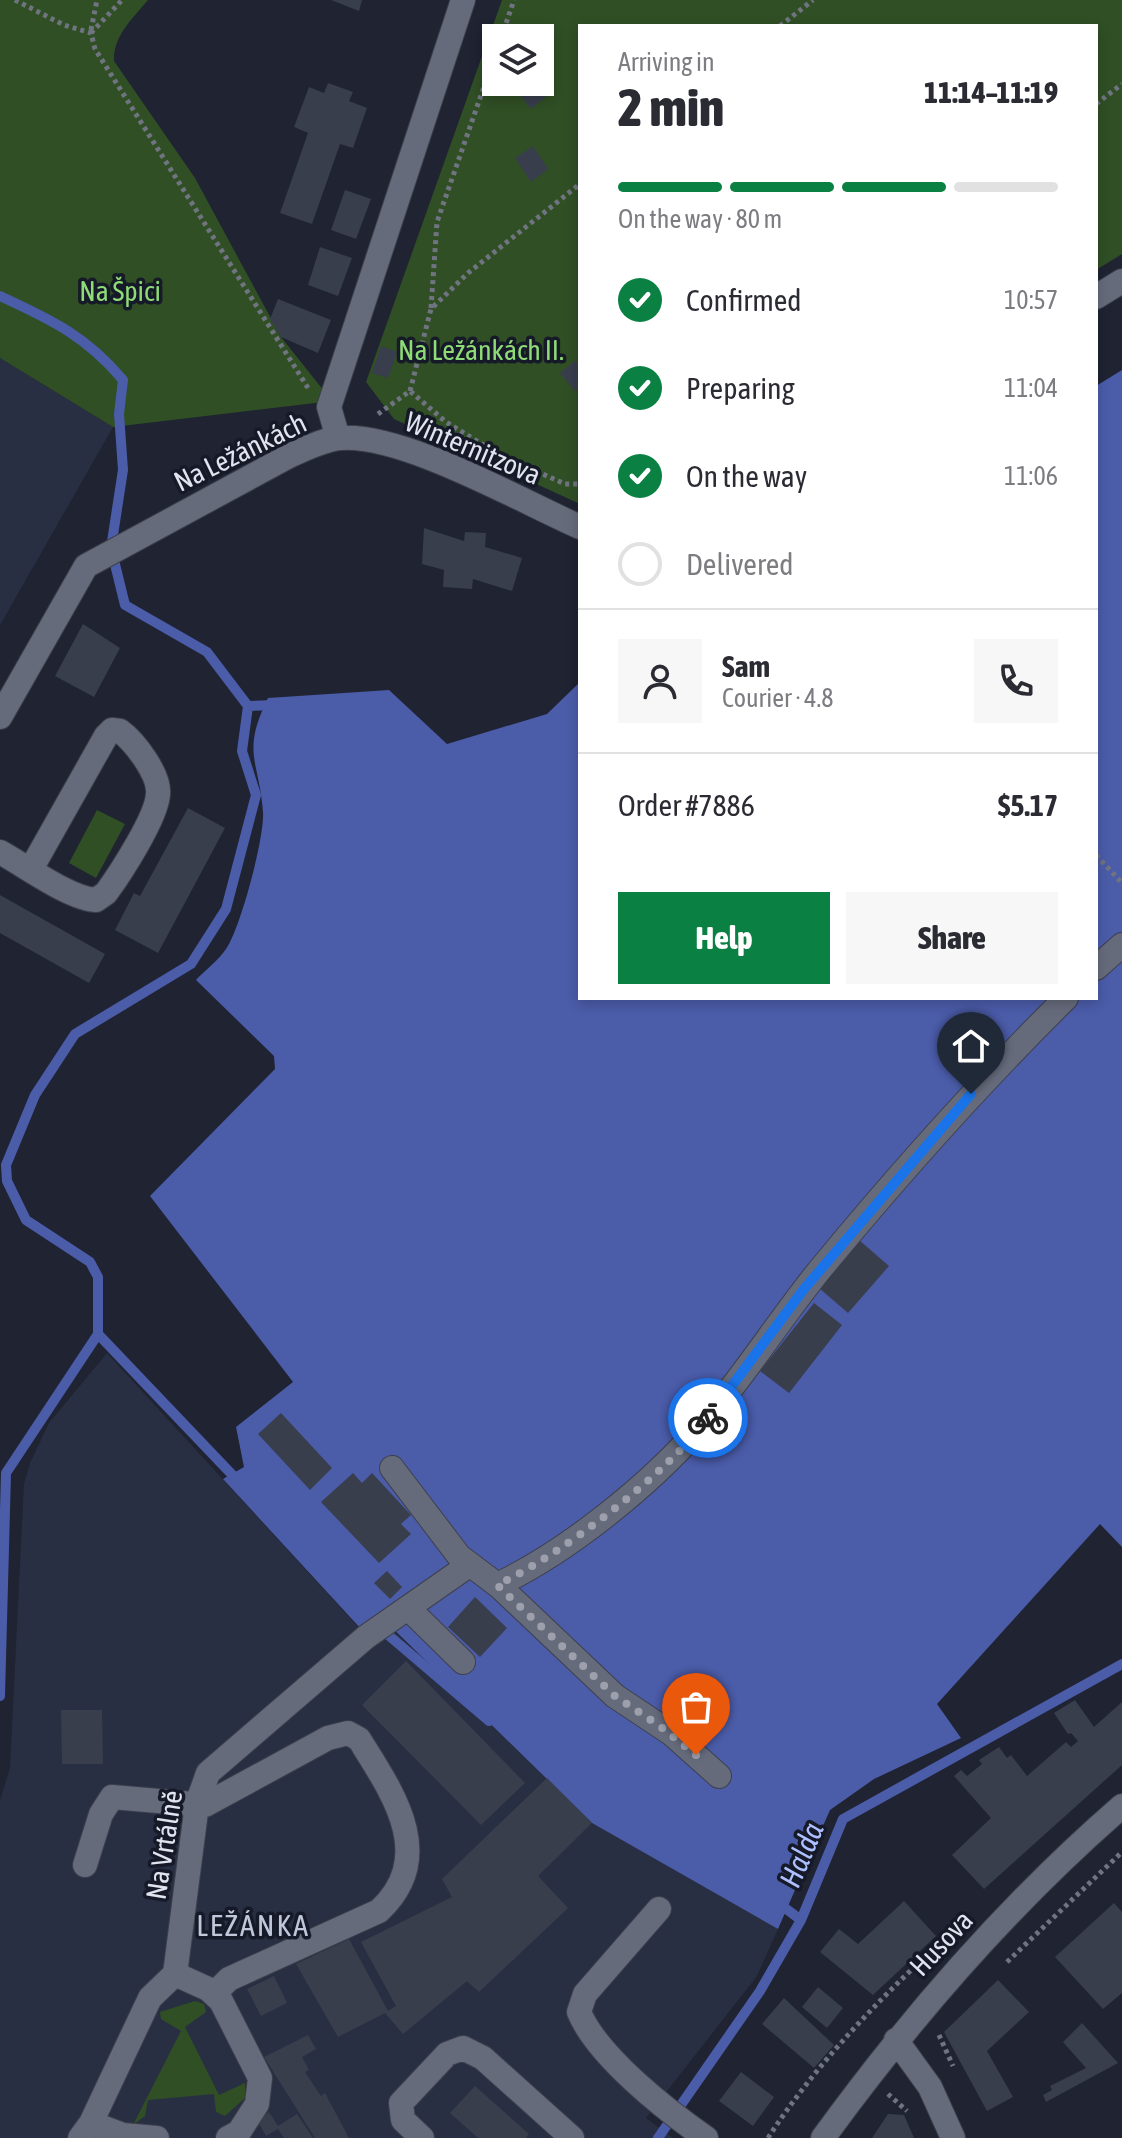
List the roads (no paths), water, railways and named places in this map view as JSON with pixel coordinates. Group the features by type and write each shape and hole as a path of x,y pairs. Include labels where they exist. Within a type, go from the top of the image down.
{"street":[{"name":"Na Ležánkách","path":"0,717 86,566 289,456 338,438 329,407 463,0"},
{"path":"1098,296 1122,281"},
{"name":"Winternitzova","path":"338,438 370,439 415,452 578,526"},
{"path":"0,852 31,869 85,898 101,898 110,888 154,809 159,791 154,776 120,731 112,730 106,736 31,869"},
{"path":"1098,966 1122,945"},
{"path":"497,1585 535,1567 570,1542 671,1459 703,1425 804,1289 874,1204 954,1111 1064,1000"},
{"path":"392,1468 469,1565 497,1585 615,1696 672,1734 719,1776"},
{"name":"Na Vrtálně","path":"175,1974 197,1804 215,1763 366,1637 469,1565"},
{"path":"400,1613 463,1662"},
{"path":"85,1865 101,1814 112,1797 197,1804 224,1797 328,1738 348,1733 359,1739 400,1811 408,1842 403,1872 394,1894 379,1911 229,1979 214,1994"},
{"name":"Husova","path":"823,2138 896,2040 1003,1919 1122,1806"},
{"path":"659,1909 585,1994 579,2012 590,2031 658,2104 696,2131"},
{"path":"157,2138 86,2130 150,1998 175,1974 214,1994 261,2085 257,2104 234,2137"},
{"path":"896,2040 930,2087 953,2138"},
{"path":"422,2138 403,2120 401,2103 447,2054 463,2048 483,2058 559,2134"}],"water":[{"path":"1122,370 1122,1547 1100,1524 937,1704 961,1738 874,1779 830,1810 778,1929 592,1823 378,1614 361,1629 223,1479 244,1467 236,1427 293,1382 150,1196 275,1069 274,1056 196,980 219,958 232,939 250,882 263,824 253,744 268,698 389,690 447,744 547,714 578,684 578,1000 1098,1000 1098,385"}],"waterway":[{"path":"0,296 82,340 123,380 119,414 123,470 111,548 125,605 207,652 248,706 275,705"},
{"path":"0,1696 6,1473 98,1334 98,1277 90,1262 26,1220 7,1181 6,1165 35,1095 75,1034 191,964 226,909 256,795 242,751 248,706"},
{"path":"98,1334 241,1484"},
{"path":"380,1628 489,1721"},
{"name":"Halda","path":"658,2138 760,1991 801,1920 843,1819 1122,1664"},
{"path":"777,1902 801,1920"}],"district":[{"name":"LEŽÁNKA","path":"253,1926"}],"park label":[{"name":"Na Špici","path":"120,291"},
{"name":"Na Ležánkách II.","path":"481,350"}]}
